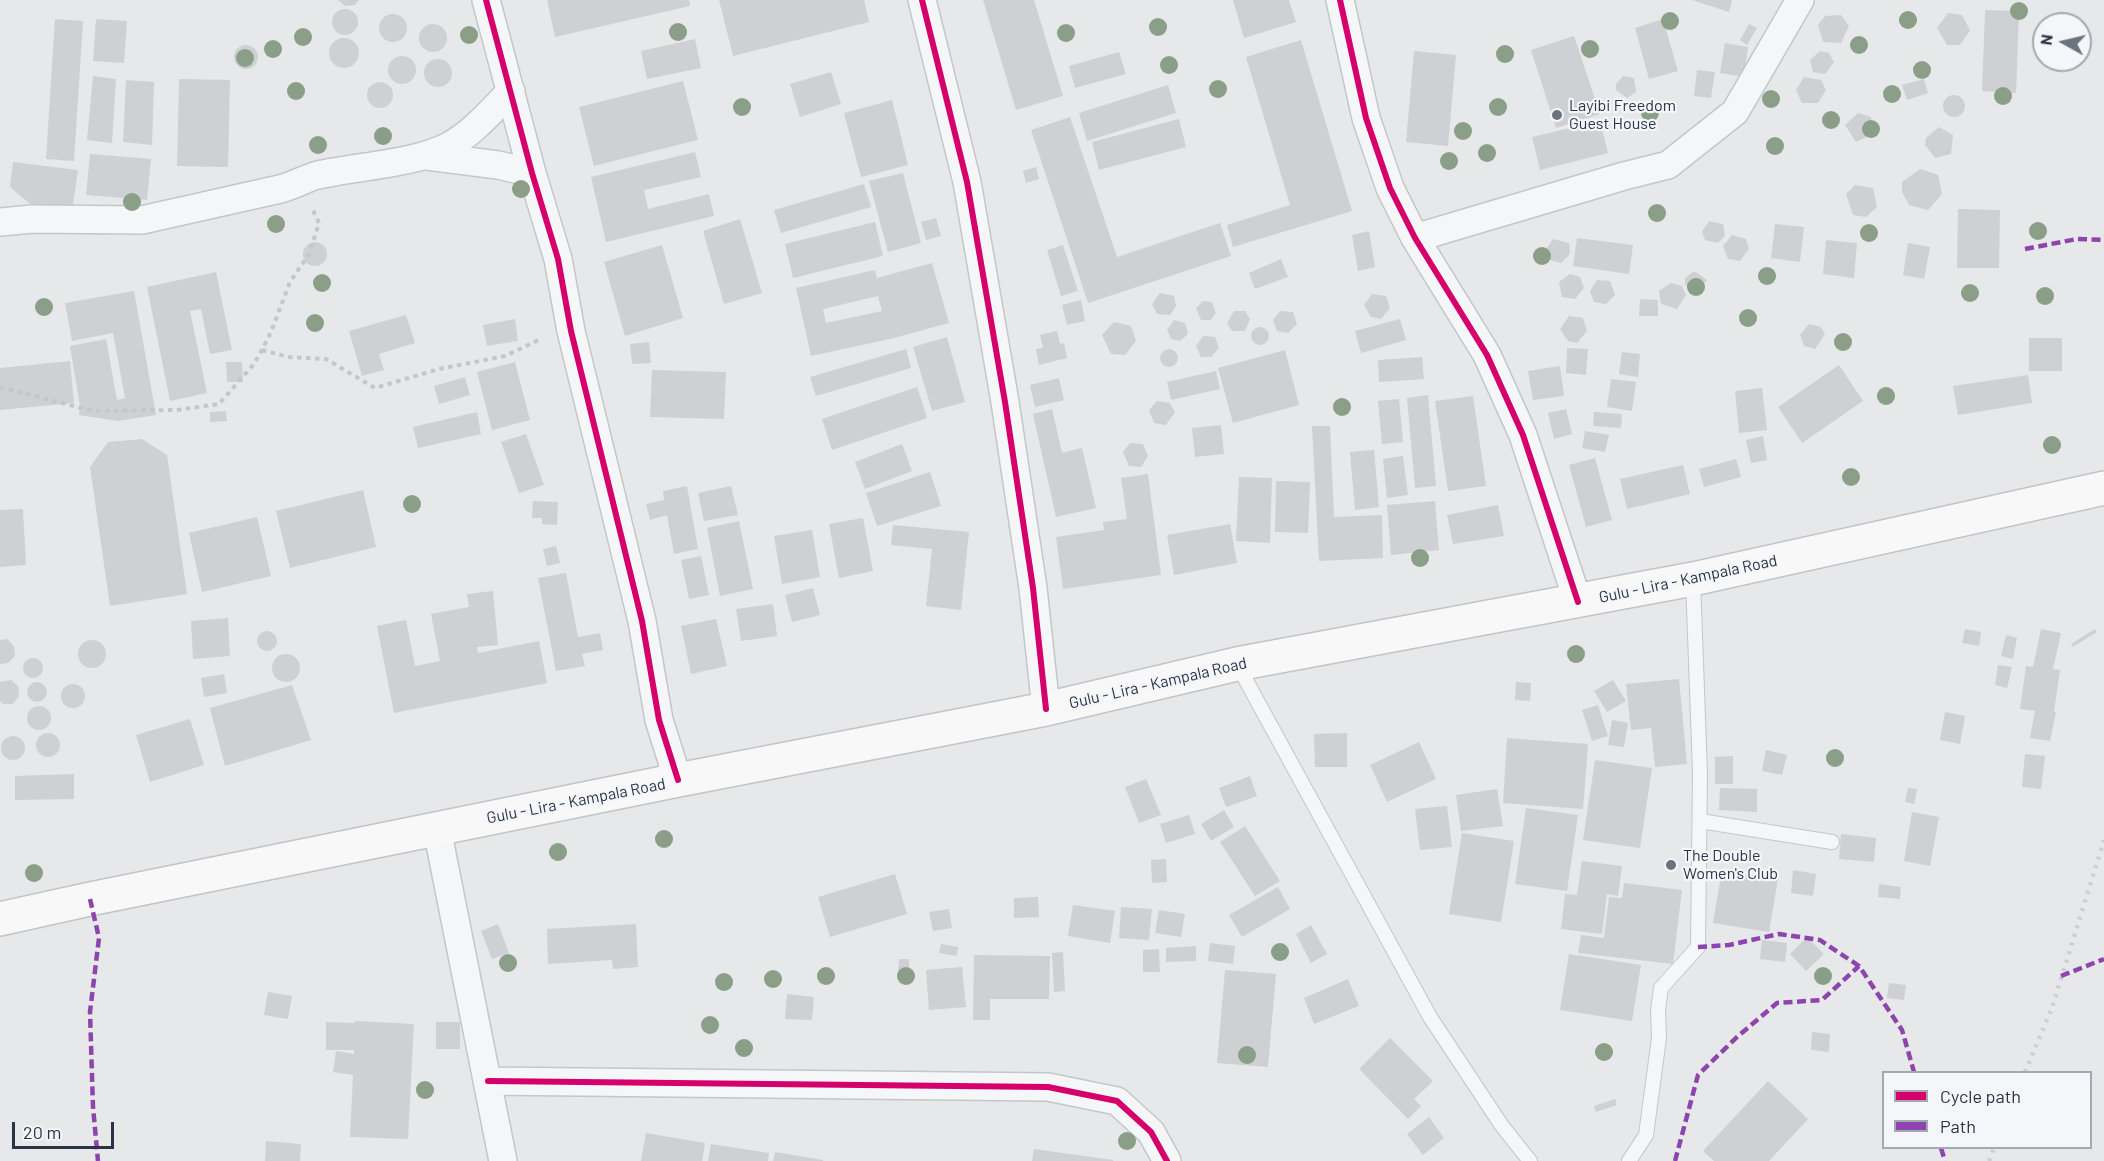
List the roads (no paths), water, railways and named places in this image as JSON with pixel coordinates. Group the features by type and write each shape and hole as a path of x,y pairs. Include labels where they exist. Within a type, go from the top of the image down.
{"main road":[{"name":"Gulu - Lira - Kampala Road","path":"0,920 678,780 1046,709 1237,664 1693,579 2104,488"}],"street":[{"path":"486,0 532,173 558,259 571,332 642,621 659,720 678,780"},
{"path":"921,0 967,182 1032,576 1046,709"},
{"path":"1340,0 1366,118 1390,188 1415,238 1487,355 1523,435 1578,602"},
{"path":"1415,238 1668,165 1735,112 1800,0"},
{"path":"0,222 32,219 142,220 280,189 315,176 427,156 476,128 511,91"},
{"path":"427,156 498,165 532,173"},
{"path":"437,829 503,1161"},
{"path":"488,1081 1048,1087 1117,1101 1151,1132 1167,1161"}],"lane":[{"path":"1629,1161 1646,1135 1659,1038 1658,1010 1661,988 1698,947 1699,718 1693,579"},
{"path":"1237,664 1430,1017 1502,1126 1530,1161"},
{"path":"1700,821 1832,842"}],"railway":[{"path":"2025,1071 2052,1008 2104,840"},
{"path":"1989,1161 1994,1149"}],"place":[{"name":"Layibi Freedom Guest House","path":"1557,115"},
{"name":"The Double Women's Club","path":"1671,865"}]}
